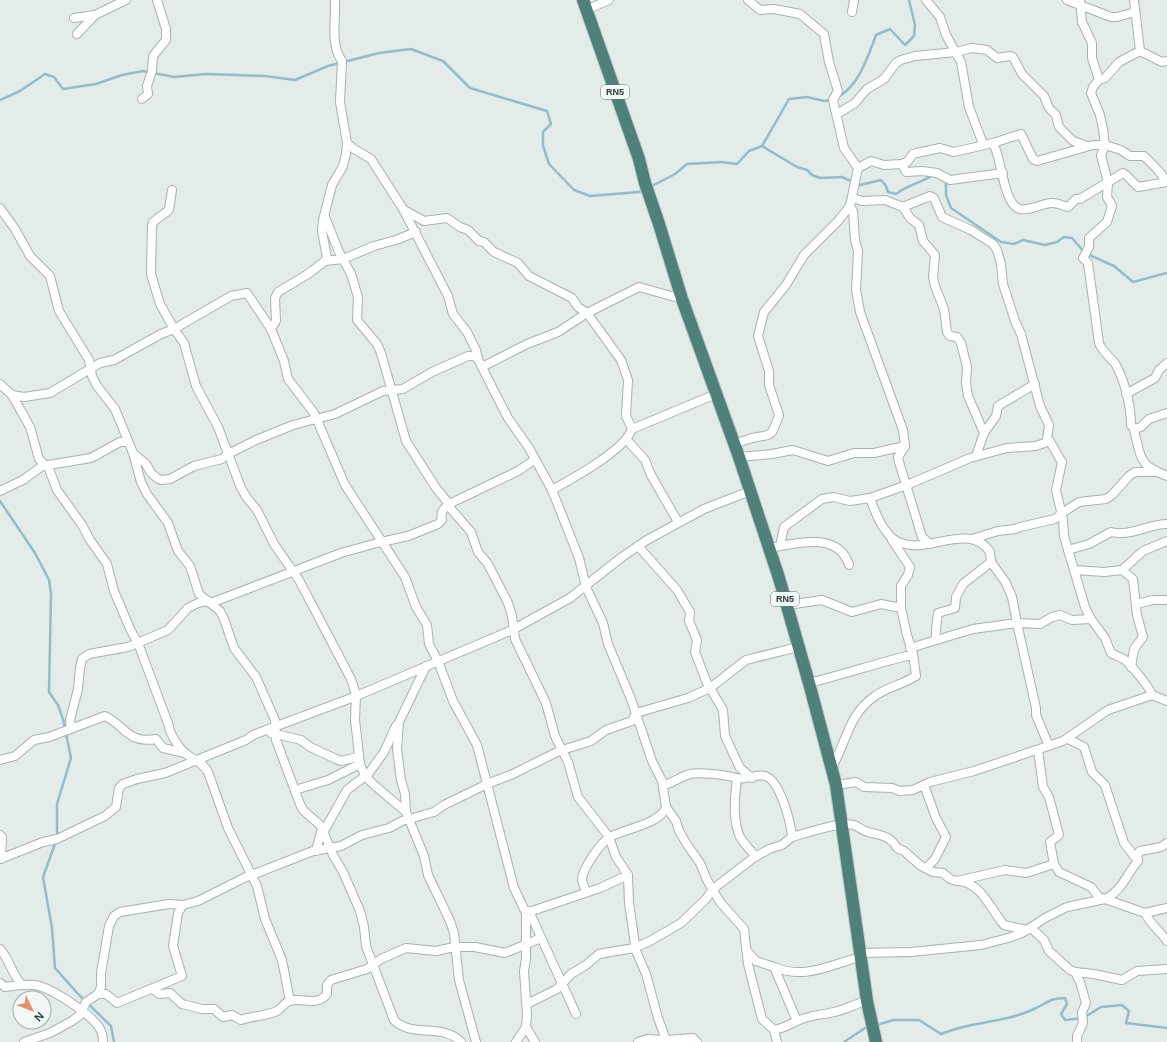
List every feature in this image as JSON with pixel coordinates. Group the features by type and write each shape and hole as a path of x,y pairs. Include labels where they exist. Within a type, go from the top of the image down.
{"highway":[{"name":"RN5","path":"584,5 639,159 682,299 750,491 774,547 787,605 836,785 867,1001 876,1038"}],"street":[{"path":"74,18 95,15 126,0"},
{"path":"142,99 148,94 146,86 152,71 153,56 166,40 166,29 157,0"},
{"path":"325,262 327,257 322,231 332,185 346,159 347,143 340,102 342,61 338,56 335,40 335,0"},
{"path":"584,5 609,0"},
{"path":"748,0 760,10 774,10 802,14 824,34 829,62 838,89 836,97 833,100 844,148 858,168"},
{"path":"852,12 854,0"},
{"path":"926,0 940,17 946,35 961,62 969,107 983,144"},
{"path":"1068,0 1080,3 1111,17 1136,12"},
{"path":"1134,0 1140,51"},
{"path":"1080,3 1082,22 1092,43 1092,58 1100,80"},
{"path":"77,34 95,15"},
{"path":"837,114 855,103 867,89 884,79 898,61 916,56 956,52 972,48 985,49 997,58 1012,56 1022,74 1044,96 1049,108 1056,115 1059,127 1072,141 1087,146"},
{"path":"1140,51 1119,62 1105,78 1095,84 1091,93 1100,115 1105,145 1101,155 1108,183 1107,197 1112,206 1105,224 1089,238 1089,247 1083,258 1088,263 1100,346 1116,365 1126,394 1131,416 1131,425 1134,428 1135,439 1141,459 1157,472 1167,476"},
{"path":"1140,51 1162,62 1167,61"},
{"path":"734,444 768,435 774,430 779,418 768,385 769,371 758,336 764,312 786,285 804,255 838,221 850,206 853,198 855,178 858,168 871,161 884,165 902,164 917,153 940,148 954,152 983,144 993,143 1020,134 1033,159 1038,161 1087,146 1105,145 1121,150 1130,156 1144,156 1158,170 1167,182 1138,187 1123,173 1108,183 1076,199 1068,207 1053,203 1026,209 1014,206 1009,200 1003,173 993,143"},
{"path":"347,143 371,159 403,209 448,296 453,314 467,332 476,350 478,359 508,418 526,443 534,460 552,490 579,558 586,587 603,624 608,644 618,664 652,761 664,785 666,807 676,820 679,831 700,863 713,889 726,909 744,929 748,964 762,1019 774,1030 777,1042"},
{"path":"902,164 906,172 922,171 937,173 950,180 1003,173"},
{"path":"172,190 169,210 152,224 151,274 160,304 184,343 196,386 218,427 247,498 257,510 274,544 293,572 346,669 356,696 355,720 359,760 365,776 408,816"},
{"path":"903,207 930,196 934,198 942,218 971,230 996,247 1001,264 1003,284 1015,321 1021,334 1040,406 1049,425 1047,437 1062,462 1056,490 1062,513 1064,536 1091,619 1105,638 1111,653 1121,658 1131,667 1150,690 1152,695"},
{"path":"853,198 862,201 885,200 903,207 910,218 919,225 923,241 935,255 933,277 936,291 944,309 947,332 950,336 957,338 961,343 967,367 966,383 968,396 984,432"},
{"path":"850,206 853,210 858,252 856,290 860,312 896,408 905,440 905,446 898,459 907,485 918,527 922,537 930,544"},
{"path":"0,208 15,229 30,256 50,276 58,311 88,359 90,370 97,386 114,409 133,453 141,482 147,494 168,524 178,551 190,566 199,594 223,616 234,648 256,677 276,726 277,744 303,810 323,830 331,849 344,872 364,927 364,941 385,994 390,1012 398,1024 408,1029 424,1029 431,1032 448,1034 461,1042"},
{"path":"403,209 424,221 445,218 468,230 479,241 484,242 494,252 518,263 529,276 570,296 578,307 587,314 622,363 629,383 626,416 632,429"},
{"path":"325,217 351,274 358,297 357,320 378,346 406,441 436,488 449,504 451,509 471,532 478,552 488,564 508,603 512,616 512,630 518,647 546,703 555,736 563,750 578,797 609,837 616,857 628,875 630,907 638,957 646,974 658,1018 666,1040"},
{"path":"272,329 276,321 275,298 278,292 325,262 343,259 374,246 396,240 416,232"},
{"path":"482,367 527,344 558,332 587,314 638,287 682,299"},
{"path":"12,395 24,397 50,393 100,363 114,360 161,334 174,329 231,296 247,293 272,329 284,361 288,379 307,402 345,485 405,577 416,607 427,625 429,644 438,661 453,701 477,745 514,888 528,912 576,1014"},
{"path":"133,453 146,464 151,473 161,480 170,479 194,466 222,459 228,454 256,440 293,425 335,414 374,395 391,390 403,389 432,372 468,356 474,356 478,359"},
{"path":"1126,394 1155,378 1159,370 1167,363"},
{"path":"0,384 12,395 30,427 38,459 45,465 51,474 57,490 80,521 90,540 106,562 114,591 131,631 138,643 169,726 170,734 185,753 203,764 208,772 228,828 252,876 260,897 266,919 279,953 290,1001"},
{"path":"976,456 984,432 996,416 999,405 1034,384"},
{"path":"552,490 586,470 626,440 632,429 716,394"},
{"path":"1134,428 1141,426 1149,419 1167,413"},
{"path":"626,440 645,460 651,475 678,522"},
{"path":"774,547 784,527 820,500 833,497 850,501 870,498 907,485 976,456 1007,448 1036,446 1050,441"},
{"path":"0,492 23,480 45,465 91,458 120,442 128,442"},
{"path":"739,457 772,454 793,450 828,461 854,453 874,452 905,446"},
{"path":"193,605 209,602 341,553 382,542 404,538 438,524 442,520 441,515 443,509 449,504 518,471 534,460"},
{"path":"889,536 900,543 914,546 930,544 940,540 972,539 998,531 1015,530 1020,527 1053,520 1079,502 1109,498 1129,476 1135,472 1157,472"},
{"path":"0,835 2,837 1,859 43,842 57,839 105,816 116,807 119,788 123,784 165,773 197,761 276,726 356,696 512,630 558,606 586,587 638,546 678,522 704,509 750,491"},
{"path":"831,769 840,754 848,727 867,702 876,694 916,676 901,608 901,586 908,575 910,567 876,515 870,498"},
{"path":"1068,550 1089,544 1111,532 1122,534 1155,525 1167,524"},
{"path":"914,546 918,527"},
{"path":"972,539 980,542 989,550 991,562 1006,583 1012,597 1036,708 1036,715 1049,746"},
{"path":"1075,570 1104,572 1122,570 1143,551 1167,541"},
{"path":"774,547 815,542 828,543 844,553 849,565"},
{"path":"638,546 677,590 690,612 688,621 697,640 695,652 710,688 723,710 725,736 742,771 752,778"},
{"path":"936,640 935,631 938,623 938,613 955,608 956,597 963,584 991,562"},
{"path":"1122,570 1133,579 1136,604 1143,637 1134,649 1131,667"},
{"path":"71,728 70,720 78,689 82,659 89,654 138,643 168,630 193,605 199,594"},
{"path":"787,605 822,600 852,612 881,604 901,608"},
{"path":"1136,604 1153,600 1167,600"},
{"path":"809,684 861,670 878,663 907,656 911,652 936,640 973,629 1017,623 1040,624 1052,617 1060,616 1072,620 1091,619"},
{"path":"24,1042 50,1032 72,1021 82,1011 86,1002 98,994 101,987 100,973 106,936 114,916 132,909 169,904 183,905 207,898 230,885 316,851 331,849 347,844 362,835 389,828 408,816 434,812 444,805 487,784 563,750 591,741 606,730 632,721 636,713 688,698 710,688 746,660 798,647"},
{"path":"316,851 323,830 347,790 365,776 384,752 392,732 426,666"},
{"path":"836,785 856,782 864,787 892,788 903,791 912,790 1068,739 1108,710 1152,695 1167,700"},
{"path":"0,760 16,756 34,740 106,716 131,737 147,740 156,739 162,748 185,753"},
{"path":"398,722 397,749 408,816 424,856 428,875 450,921 454,933 458,980 476,1042"},
{"path":"276,726 287,736 301,740 310,747 336,760 359,760"},
{"path":"1068,739 1084,748 1092,772 1105,784 1124,843 1138,861"},
{"path":"1038,750 1043,787 1049,798 1059,835 1050,842 1054,864 1059,872 1090,887 1105,900 1145,913 1167,908"},
{"path":"294,790 328,780 359,760"},
{"path":"664,785 676,782 687,775 696,774 722,775 744,780 757,776 766,776 772,780 780,794 790,819 792,837"},
{"path":"737,778 735,814 737,824 740,837 755,856"},
{"path":"924,785 936,818 946,837 935,859 926,868"},
{"path":"586,892 582,880 586,869 597,850 609,837 645,823 662,813 666,807"},
{"path":"527,1004 562,985 571,974 586,965 598,954 620,951 650,941 681,923 706,899 713,889 755,856 782,844 792,837 842,825 854,825 867,832 885,836 894,842 898,850 904,851 917,864 933,872 943,873 950,880 967,882 979,892 1004,925 1029,929 1044,940 1049,951 1075,972 1085,996 1086,1003 1082,1012 1083,1023 1077,1036 1077,1042"},
{"path":"1138,861 1137,855 1140,851 1161,847 1167,844"},
{"path":"747,951 756,961 796,974 818,970 860,955 972,946 1008,938 1029,929 1045,918 1066,907 1105,900 1116,893 1123,884 1129,870 1138,861"},
{"path":"957,881 1005,870 1026,873 1054,864"},
{"path":"528,912 617,881 628,875"},
{"path":"98,994 106,994 117,1003 153,989 182,975 173,946 178,913 183,905"},
{"path":"516,1042 526,1027 527,1004 524,972 528,912"},
{"path":"1145,913 1148,920 1161,932 1167,941"},
{"path":"153,989 159,994 170,993 182,1004 202,1009 214,1009 223,1017 232,1015 239,1020 271,1013 278,1010 290,1001 313,1001 322,998 328,994 327,985 331,980 373,966 381,959 406,948 436,951 454,947 480,948 505,953 540,938"},
{"path":"0,949 7,958 18,981 22,985"},
{"path":"774,967 797,1021"},
{"path":"1075,972 1094,974 1122,980 1137,971 1167,969"},
{"path":"0,983 5,987 34,985 47,990 82,1011 98,1026 103,1042"},
{"path":"774,1030 787,1028 797,1021 817,1014 834,1012 852,1004 867,1001"},
{"path":"526,1027 535,1042"},
{"path":"638,1042 647,1039 666,1040 692,1038 697,1042"}],"waterway":[{"path":"838,97 852,86 862,70 876,35 890,29 905,45 914,36 915,25 909,0"},
{"path":"0,100 20,91 45,74 54,77 63,89 96,84 122,75 143,71 174,77 206,74 265,76 295,80 328,66 379,53 411,49 443,61 470,88 547,111 551,124 543,132 543,146 549,164 574,190 590,196 639,192 644,190"},
{"path":"650,187 675,174 687,164 722,162 737,164 749,151 762,146 789,99 807,97 824,101 831,100"},
{"path":"762,146 797,167 807,170 812,175 820,178 842,177 860,185 881,180 886,186 888,192 896,194 905,188 933,175"},
{"path":"944,180 946,182 946,195 951,208 1001,242 1014,244 1023,240 1045,245 1057,242 1064,237 1072,238 1085,253 1114,266 1133,282 1167,273"},
{"path":"0,501 35,553 49,580 51,594 49,692 58,705 63,719 71,758 57,804 57,836"},
{"path":"56,841 43,877 52,928 55,968 79,995 111,1026 114,1042"},
{"path":"877,1025 893,1020 919,1020 941,1034 964,1027 1023,1014 1052,1000 1065,998 1067,1004 1061,1014 1065,1020 1083,1018 1101,1007 1122,1005 1129,1011 1126,1023 1167,1028"},
{"path":"844,1042 865,1028 870,1027"}]}
